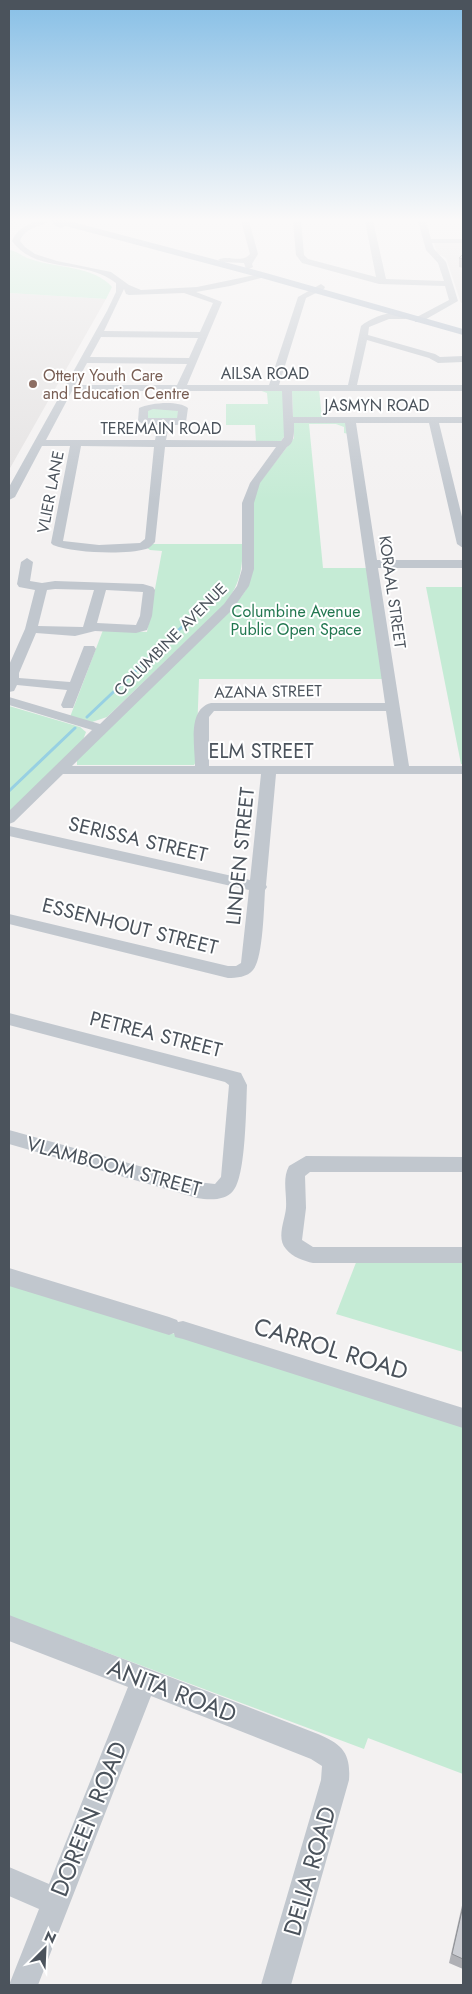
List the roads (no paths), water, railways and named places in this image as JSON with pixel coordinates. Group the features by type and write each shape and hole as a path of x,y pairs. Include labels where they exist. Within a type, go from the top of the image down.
{"main road":[{"path":"398,314 422,318 463,332"},
{"path":"408,314 463,327"}],"street":[{"path":"9,497 107,314"},
{"path":"181,388 213,314"},
{"path":"273,388 297,314"},
{"path":"380,318 383,314"},
{"path":"422,318 430,314"},
{"path":"352,388 365,325 380,318 405,316"},
{"path":"98,334 204,335"},
{"path":"362,336 432,356 440,369 446,388"},
{"path":"83,360 194,361"},
{"path":"440,369 463,360"},
{"name":"AILSA ROAD","path":"68,388 463,388"},
{"path":"286,444 290,437 287,388"},
{"name":"JASMYN ROAD","path":"290,420 463,420"},
{"name":"KORAAL STREET","path":"350,420 402,770"},
{"path":"433,420 463,544"},
{"path":"160,443 164,422"},
{"name":"TEREMAIN ROAD","path":"37,443 286,444"},
{"name":"VLIER LANE","path":"76,443 56,540 59,545 77,547 137,547 147,545 152,535 160,443"},
{"name":"COLUMBINE AVENUE","path":"9,819 228,607 238,595 248,569 248,503 250,494 261,474 286,444"},
{"path":"372,564 463,564"},
{"path":"23,565 23,584 41,591"},
{"path":"75,687 11,679 31,629 41,591 50,585 143,588 149,590 144,624 136,629 91,627"},
{"path":"31,629 83,632 89,630 102,586"},
{"path":"64,710 89,649"},
{"path":"9,701 64,710 103,729"},
{"name":"AZANA STREET","path":"202,771 202,717 205,711 211,707 393,708"},
{"name":"ELM STREET","path":"59,770 463,770"},
{"name":"LINDEN STREET","path":"242,971 250,964 269,771"},
{"name":"SERISSA STREET","path":"9,831 259,887"},
{"name":"ESSENHOUT STREET","path":"9,919 228,972 242,971"},
{"name":"PETREA STREET","path":"9,1019 234,1078 238,1085 231,1178 229,1183 220,1191"},
{"name":"VLAMBOOM STREET","path":"9,1137 197,1190 211,1193 220,1191"},
{"path":"463,1164 306,1164 296,1171 294,1177 297,1206 291,1231 293,1244 306,1253 313,1254 463,1255"},
{"name":"CARROL ROAD","path":"9,1277 463,1418"},
{"name":"ANITA ROAD","path":"9,1628 318,1748 332,1757"},
{"name":"DOREEN ROAD","path":"22,1985 144,1680"},
{"name":"DELIA ROAD","path":"276,1985 335,1780 337,1763 332,1757"},
{"path":"9,1881 56,1902"}],"waterway":[{"path":"87,717 204,606"},
{"path":"9,791 75,728"}],"place":[{"name":"Ottery Youth Care and Education Centre","path":"33,384"}],"park label":[{"name":"Columbine Avenue Public Open Space","path":"296,620"}]}
